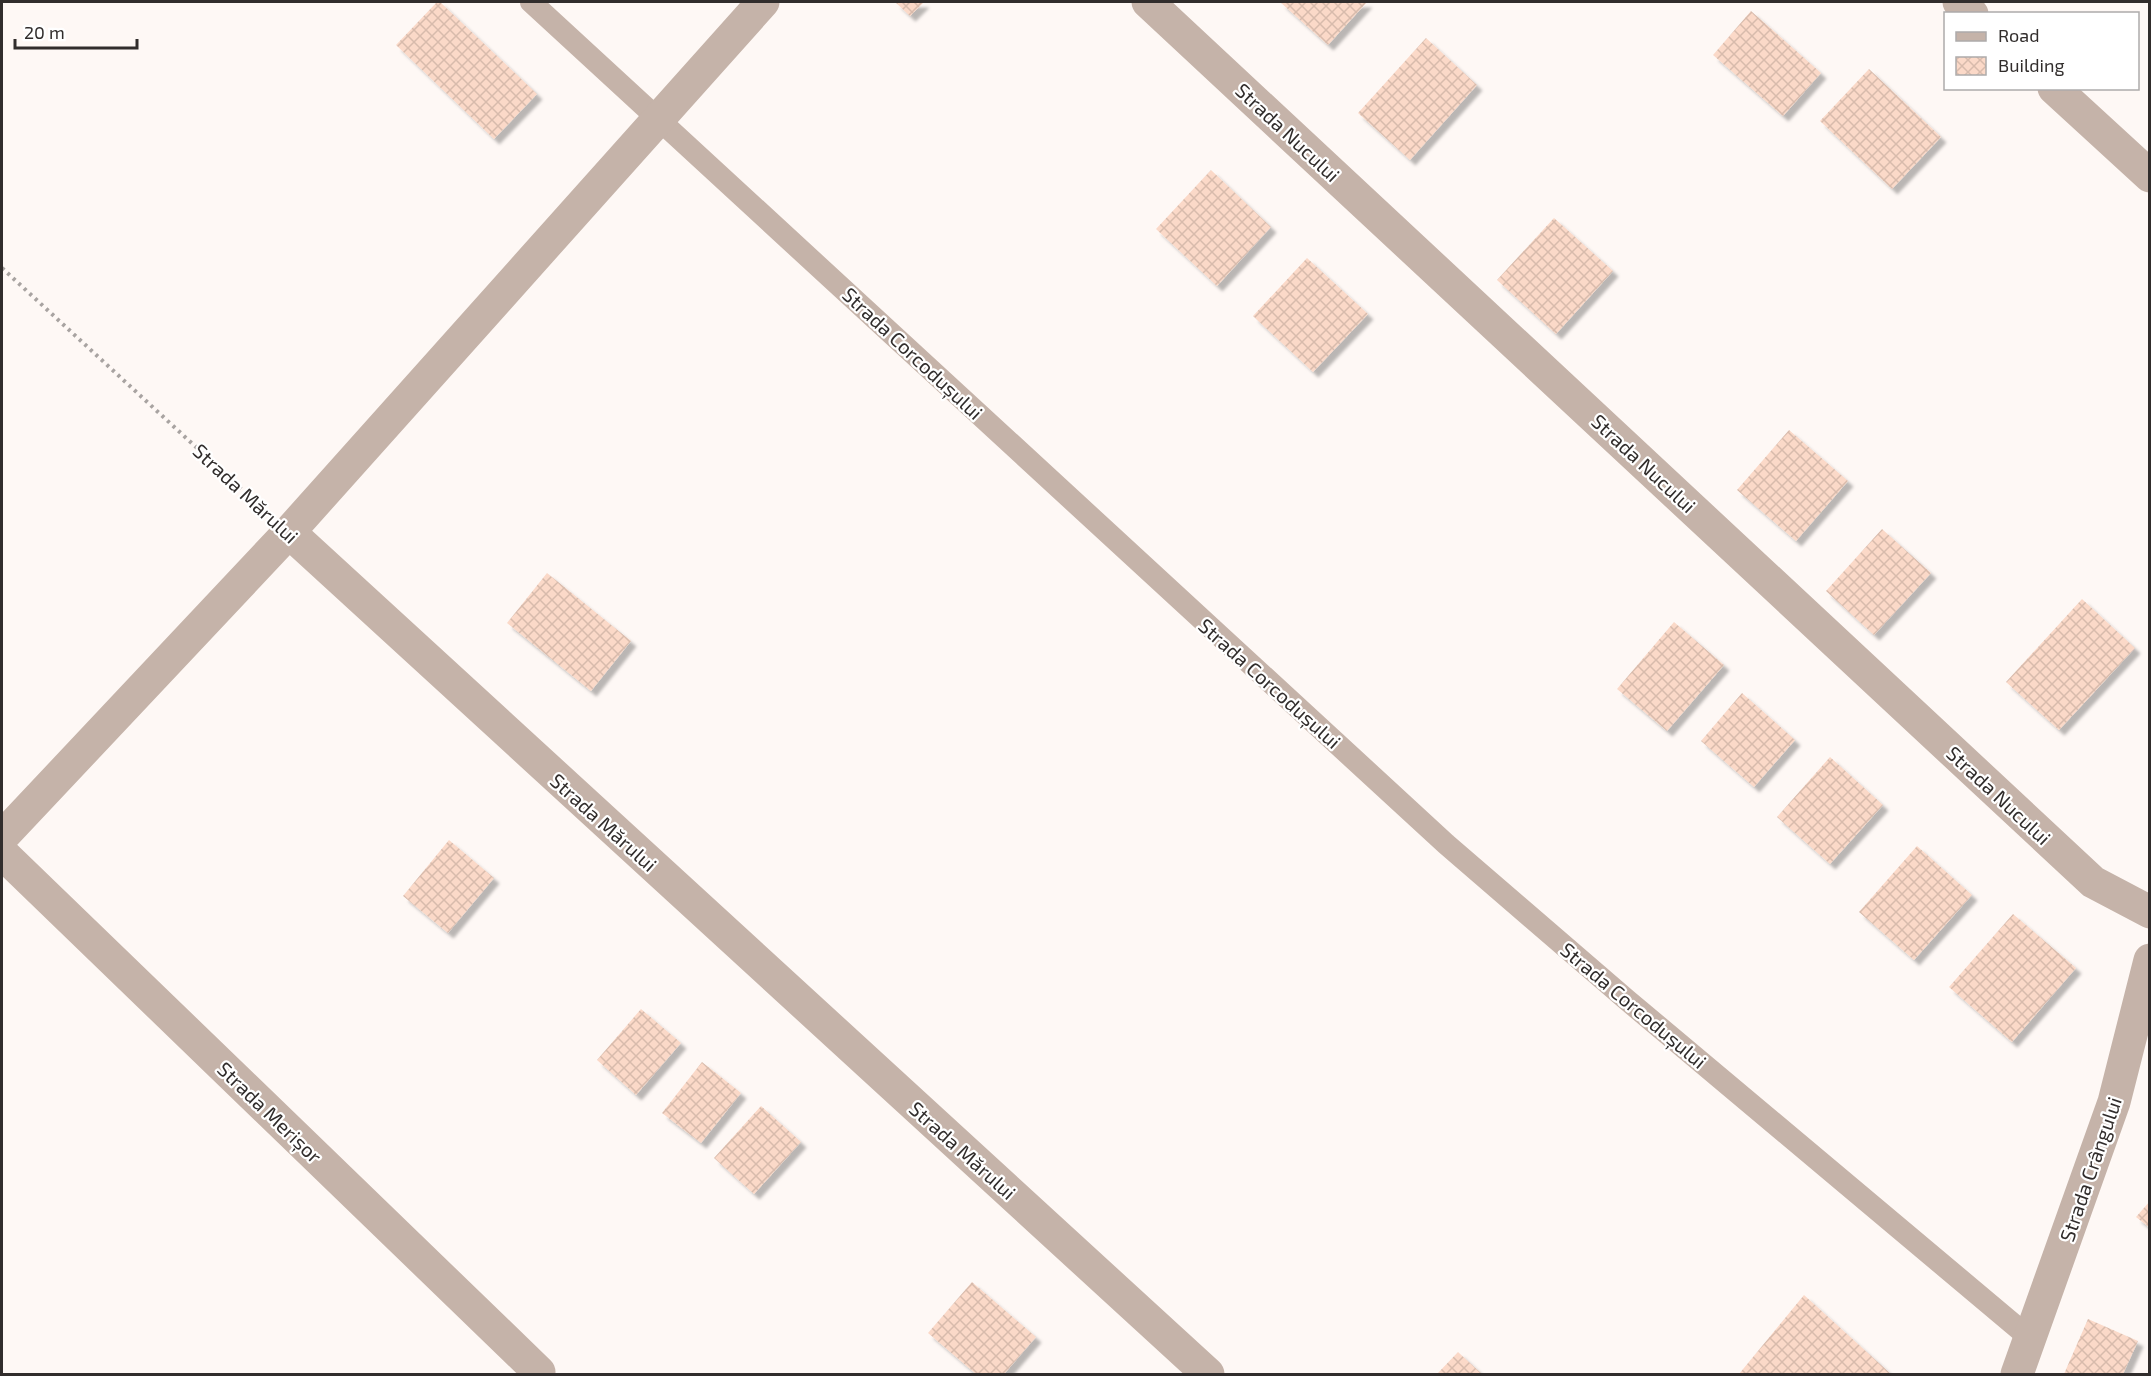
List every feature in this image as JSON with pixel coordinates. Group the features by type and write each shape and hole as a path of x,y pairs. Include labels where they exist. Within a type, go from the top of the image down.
{"street":[{"path":"2,837 289,532 763,2"},
{"name":"Strada Nucului","path":"1148,2 2093,882 2150,912"},
{"path":"2056,90 2150,176"},
{"name":"Strada Mărului","path":"289,532 1208,1374"},
{"name":"Strada Merișor","path":"2,853 539,1372"},
{"name":"Strada Crângului","path":"2017,1374 2114,1102 2150,960"}],"lane":[{"name":"Strada Corcodușului","path":"531,2 1446,844 1627,1000 2031,1339"}],"path":[{"name":"Strada Mărului","path":"2,268 289,532"}],"building":[{"path":"437,2 440,2 537,94 494,139 396,45"},
{"path":"895,2 924,2 910,16"},
{"path":"1280,2 1367,2 1328,45"},
{"path":"1751,11 1821,73 1783,116 1713,55"},
{"path":"1426,38 1477,85 1410,160 1358,113"},
{"path":"1869,69 1941,137 1892,189 1820,121"},
{"path":"1211,170 1271,227 1217,286 1156,229"},
{"path":"1554,218 1613,271 1556,334 1497,280"},
{"path":"1307,258 1368,314 1313,372 1253,316"},
{"path":"1789,430 1848,481 1796,541 1737,490"},
{"path":"1882,529 1931,573 1874,635 1826,591"},
{"path":"547,573 631,641 591,691 507,623"},
{"path":"2082,599 2135,648 2059,730 2006,682"},
{"path":"1674,622 1724,665 1667,731 1617,689"},
{"path":"1742,693 1795,740 1754,787 1701,741"},
{"path":"1830,757 1883,805 1830,864 1777,817"},
{"path":"449,840 494,878 448,933 403,896"},
{"path":"1917,846 1972,895 1914,960 1859,912"},
{"path":"2013,914 2076,968 2012,1042 1949,987"},
{"path":"641,1009 681,1043 636,1095 597,1060"},
{"path":"702,1062 741,1093 701,1143 662,1113"},
{"path":"761,1106 801,1142 754,1194 714,1158"},
{"path":"2150,1201 2150,1228 2136,1217"},
{"path":"972,1282 1036,1337 1004,1374 976,1374 928,1333"},
{"path":"1804,1295 1891,1374 1739,1374"},
{"path":"2088,1319 2138,1341 2123,1374 2064,1374"},
{"path":"1458,1352 1482,1374 1437,1374"}]}
